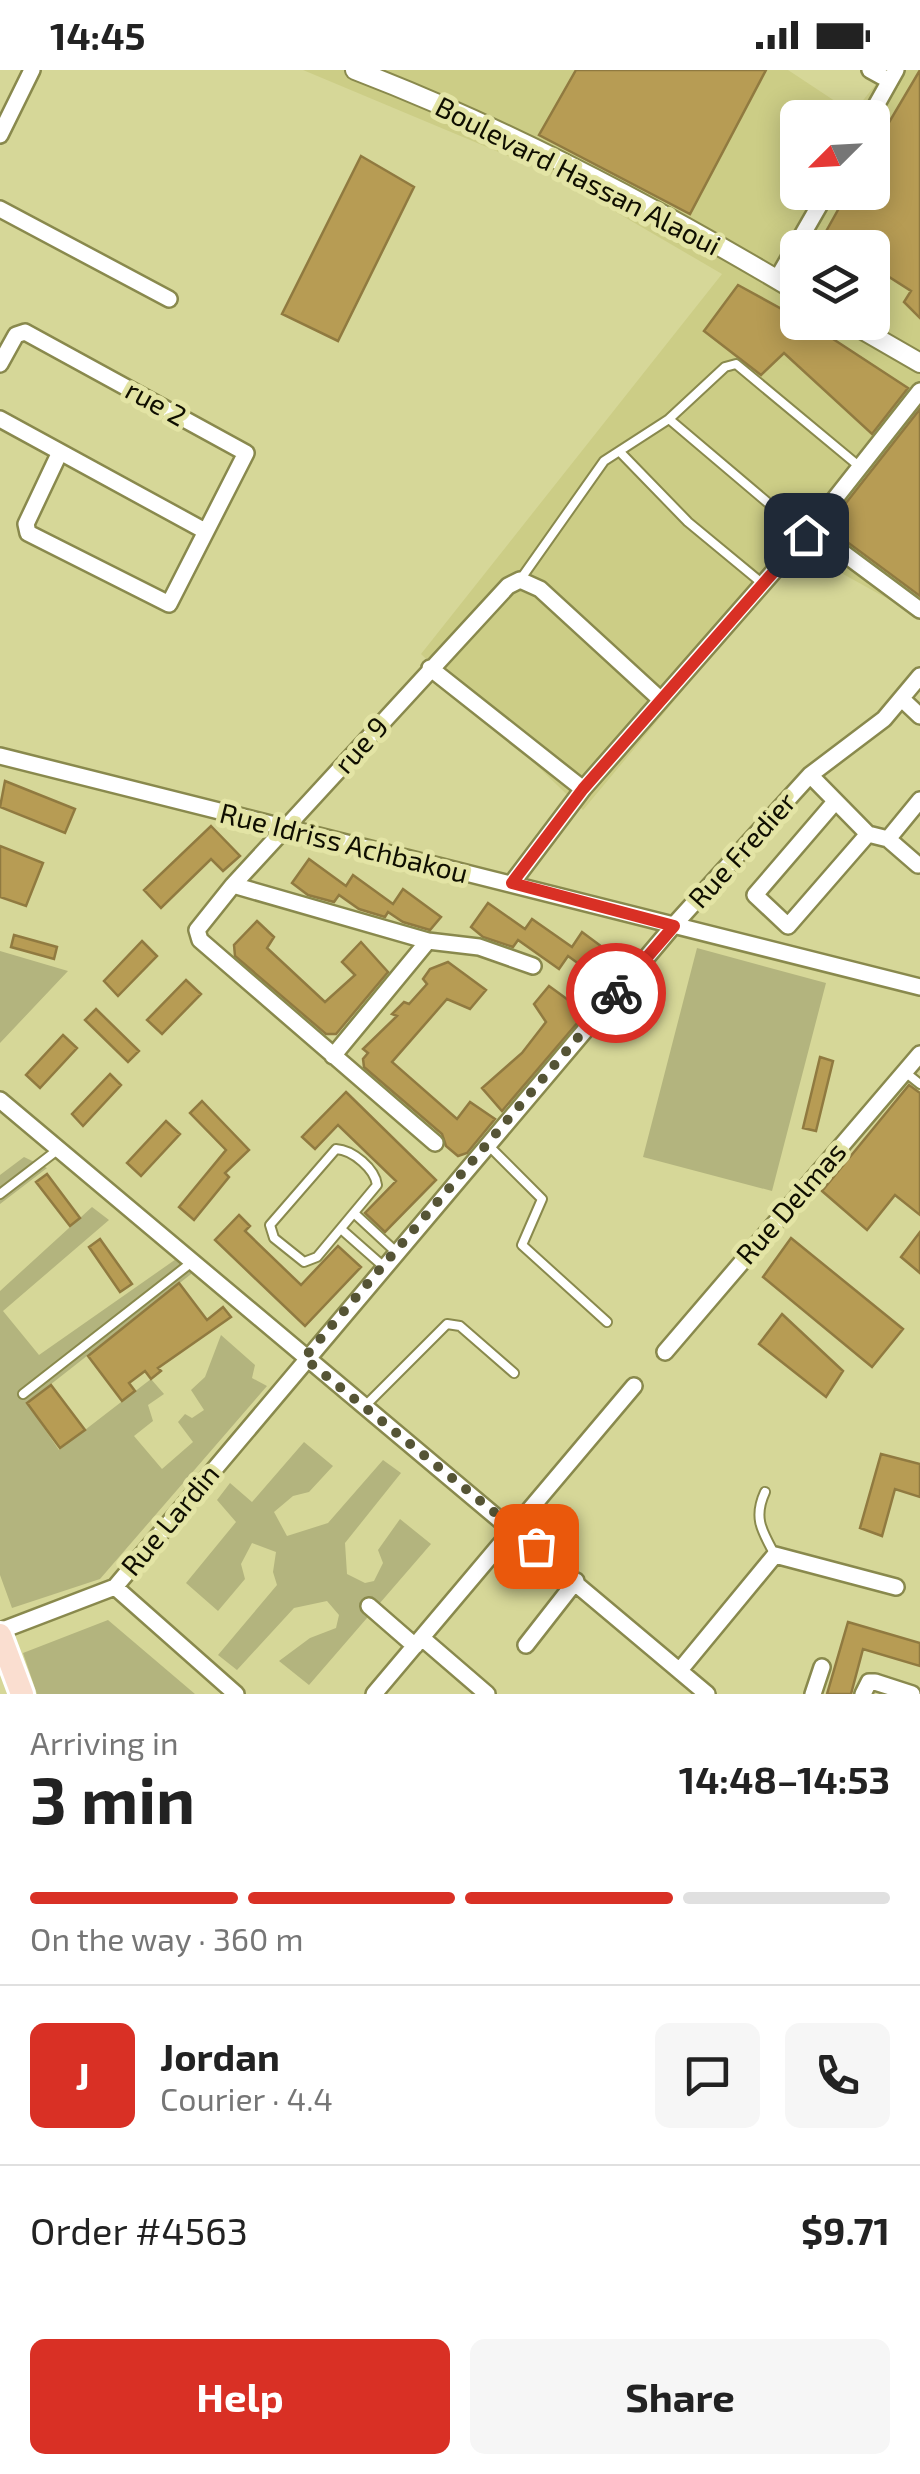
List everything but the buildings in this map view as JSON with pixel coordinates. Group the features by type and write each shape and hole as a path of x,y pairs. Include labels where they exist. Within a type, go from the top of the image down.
{"main road":[{"path":"0,1633 22,1694"}],"street":[{"path":"0,135 32,70"},
{"name":"Boulevard Hassan Alaoui","path":"354,70 448,106 563,162 780,282"},
{"path":"870,70 893,76 879,100"},
{"path":"0,209 170,299"},
{"path":"777,280 816,210"},
{"name":"rue 2","path":"0,364 16,335 25,332 246,452 205,531"},
{"path":"879,340 920,364"},
{"path":"512,883 583,789 808,532 920,391"},
{"path":"0,419 205,531 166,606 28,533 26,524 60,452"},
{"path":"808,532 920,610"},
{"path":"520,580 540,589 661,700"},
{"name":"rue 9","path":"332,1056 197,936 233,885 430,668 508,586 520,580"},
{"path":"430,668 583,789"},
{"name":"Rue Fredier","path":"304,1358 674,926 810,775 902,700 920,676"},
{"path":"902,700 920,716"},
{"name":"Rue Idriss Achbakou","path":"0,756 915,986"},
{"path":"810,775 868,834 888,839 918,865"},
{"path":"888,839 920,800"},
{"path":"834,803 754,894 788,926 868,834"},
{"path":"233,885 428,941 479,947 533,966"},
{"path":"428,941 332,1056 435,1143"},
{"path":"915,986 920,968"},
{"name":"Rue Delmas","path":"665,1352 920,1054"},
{"path":"0,1100 304,1358 515,1528 707,1694"},
{"name":"Rue Lardin","path":"0,1633 115,1587 304,1358"},
{"path":"374,1694 634,1386"},
{"path":"680,1670 775,1555 896,1587"},
{"path":"526,1644 576,1581"},
{"path":"115,1587 236,1694"},
{"path":"370,1606 486,1694"},
{"path":"814,1694 822,1667"},
{"path":"863,1694 870,1682 912,1694"}],"lane":[{"path":"520,580 604,461 670,419 726,366 736,364 860,466"},
{"path":"670,419 808,532"},
{"path":"620,452 688,522 763,584"},
{"path":"905,1072 920,1084"},
{"path":"486,1144 542,1198 540,1212 522,1238 526,1251 607,1322"},
{"path":"0,1194 60,1148"},
{"path":"336,1149 349,1152 376,1178 374,1192 341,1230 317,1257 304,1262 274,1238 270,1225 336,1149"},
{"path":"354,1214 395,1252"},
{"path":"341,1230 382,1266"},
{"path":"22,1394 192,1262"},
{"path":"365,1407 447,1324 460,1326 514,1374"},
{"path":"766,1492 756,1510 759,1525 775,1555"}],"shaded area":[{"path":"303,70 788,70 833,100 780,100 780,210 890,210 890,100 863,100 887,70 920,70 920,609 915,614 800,550 583,810 421,654 722,274 549,173"},
{"path":"697,948 826,983 772,1191 643,1157"},
{"path":"0,951 68,971 0,1043"},
{"path":"24,1157 47,1168 0,1204 0,1175"},
{"path":"92,1207 109,1220 3,1311 39,1355 179,1257 195,1271 27,1403 59,1450 151,1379 164,1394 148,1405 153,1421 134,1436 162,1469 193,1442 178,1422 185,1414 192,1418 204,1410 191,1390 205,1377 221,1335 255,1365 252,1378 267,1386 100,1579 12,1608 0,1575 0,1291"},
{"path":"304,1442 333,1466 309,1492 293,1496 274,1512 287,1536 328,1523 383,1460 401,1473 345,1543 347,1574 365,1583 374,1581 383,1563 378,1550 400,1519 431,1544 309,1685 279,1661 310,1638 336,1628 339,1615 327,1601 294,1608 237,1670 218,1655 277,1585 273,1572 276,1552 252,1543 241,1564 245,1579 218,1611 186,1583 236,1522 217,1500 230,1483 252,1502"},
{"path":"108,1620 195,1694 37,1694 23,1653"}],"way so far":[{"path":"536,1546 304,1358 616,993"}],"route":[{"path":"616,993 674,926 512,883 583,789 806,535"}]}
